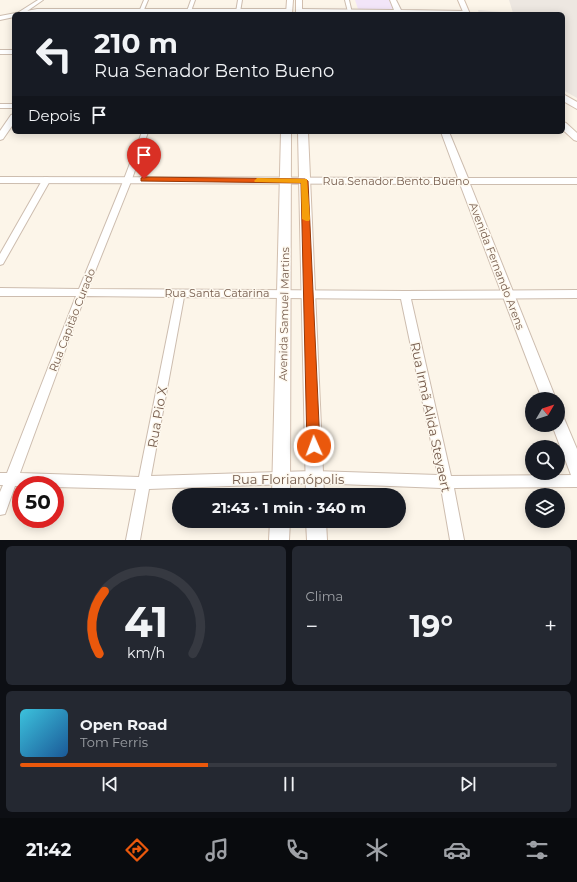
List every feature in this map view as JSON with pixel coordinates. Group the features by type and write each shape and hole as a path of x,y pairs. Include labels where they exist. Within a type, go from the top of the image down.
{"main road":[{"path":"289,12 290,0"},
{"path":"299,0 299,12"},
{"path":"461,0 466,12"},
{"path":"565,98 577,106"},
{"path":"565,127 577,138"},
{"name":"Avenida Samuel Martins","path":"281,488 286,134"},
{"name":"Avenida Samuel Martins","path":"303,134 315,488"},
{"path":"279,540 280,528"},
{"path":"316,528 317,540"}],"street":[{"path":"20,12 41,0"},
{"path":"141,11 146,0"},
{"path":"188,12 193,0"},
{"path":"238,12 240,0"},
{"path":"347,0 350,12"},
{"path":"393,0 399,12"},
{"path":"54,12 90,10 164,12"},
{"path":"0,18 12,15"},
{"path":"1,53 12,52"},
{"path":"0,106 12,106"},
{"path":"0,137 12,120"},
{"name":"Rua Capitão Curado","path":"0,509 6,479 128,179 144,134"},
{"name":"Avenida Fernando Arens","path":"446,134 546,392"},
{"name":"Rua Senador Bento Bueno","path":"0,180 128,179 285,181 577,181"},
{"path":"0,262 47,180"},
{"name":"Rua Santa Catarina","path":"0,292 309,293 404,295 577,294"},
{"name":"Rua Pio X","path":"133,540 180,293"},
{"name":"Rua Irmã Alida Steyaert","path":"404,295 446,482 457,540"},
{"path":"562,432 577,469"},
{"name":"Rua Florianópolis","path":"6,479 145,483 282,477 446,482 577,481"}],"shaded area":[{"path":"355,0 389,0 393,9 358,9"},
{"path":"509,0 577,0 577,98 565,91 565,12 513,12"},
{"path":"478,10 501,12 478,12"}],"slow traffic":[{"path":"257,181 305,181 306,219"}],"route":[{"path":"144,179 305,181 314,446"}]}
